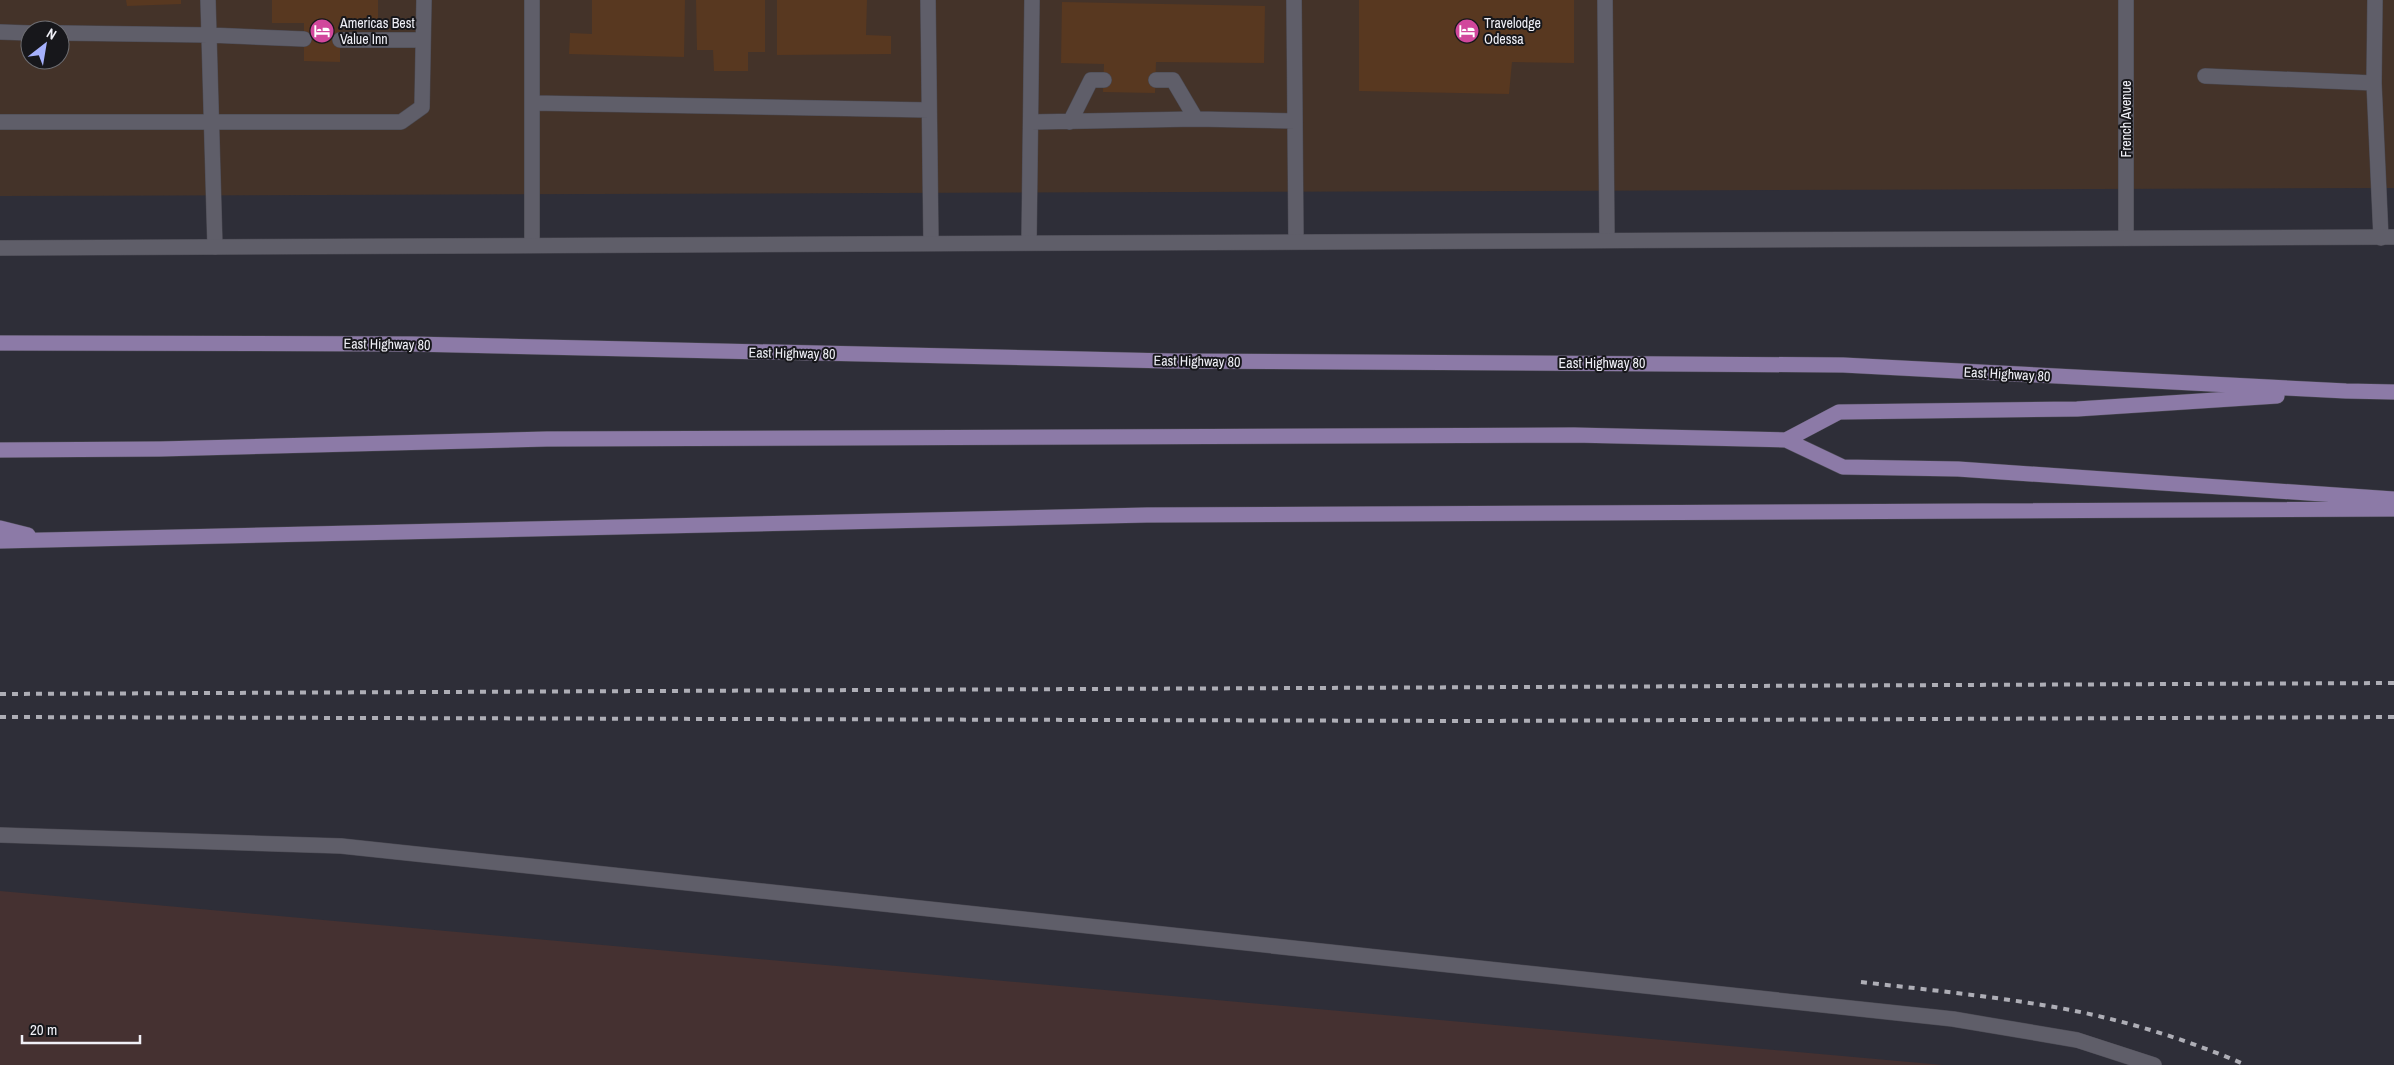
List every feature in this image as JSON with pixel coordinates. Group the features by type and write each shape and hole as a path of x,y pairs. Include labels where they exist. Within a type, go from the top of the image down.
{"main road":[{"name":"East Highway 80","path":"0,344 412,344 1160,360 1843,365 2394,392"},
{"path":"1786,440 1839,412 2077,409 2346,391"},
{"path":"0,450 567,439 1574,435 1786,440 1843,467 1958,469 2394,499"},
{"path":"0,541 708,526 1043,516 1382,512 2394,509"},
{"path":"0,528 48,540"}],"street":[{"path":"208,0 215,247"},
{"path":"0,122 401,122 422,107 424,0"},
{"path":"532,0 532,245"},
{"path":"928,0 931,243"},
{"path":"1029,242 1032,0"},
{"path":"1294,0 1296,241"},
{"path":"1605,0 1607,240"},
{"name":"French Avenue","path":"2126,0 2126,238"},
{"path":"0,248 1029,242 2387,238 2374,83 2375,0"},
{"path":"0,32 20,32"},
{"path":"70,33 209,35 304,39"},
{"path":"340,40 423,40"},
{"path":"2205,76 2374,83"},
{"path":"1070,122 1091,80 1104,80"},
{"path":"1156,80 1173,80 1196,119"},
{"path":"532,103 929,110"},
{"path":"1031,122 1196,119 1295,122"},
{"path":"0,835 341,846 1954,1019 2078,1040 2154,1065"}],"shaded area":[{"path":"0,0 2394,0 2394,188 0,196"},
{"path":"0,891 1943,1065 0,1065"}],"building":[{"path":"126,0 181,0 181,4 127,6"},
{"name":"Americas Best Value Inn","path":"272,0 378,0 378,21 340,21 340,62 304,61 304,23 272,23"},
{"path":"592,0 685,0 684,57 569,54 570,33 592,34"},
{"path":"696,0 765,0 765,52 748,52 748,71 714,71 713,50 697,50"},
{"path":"777,0 867,0 866,35 891,36 891,54 777,55"},
{"name":"Travelodge Odessa","path":"1359,0 1574,0 1574,63 1512,62 1509,94 1359,91"},
{"path":"1062,2 1265,6 1264,63 1156,62 1155,93 1103,92 1104,64 1061,63"}],"railway":[{"path":"0,694 2394,683"},
{"path":"0,717 1472,721 2394,717"},
{"path":"1861,982 1997,998 2094,1015 2120,1021 2197,1045 2246,1065"}],"place":[{"name":"Americas Best Value Inn","path":"322,31"},
{"name":"Travelodge Odessa","path":"1467,31"}]}
